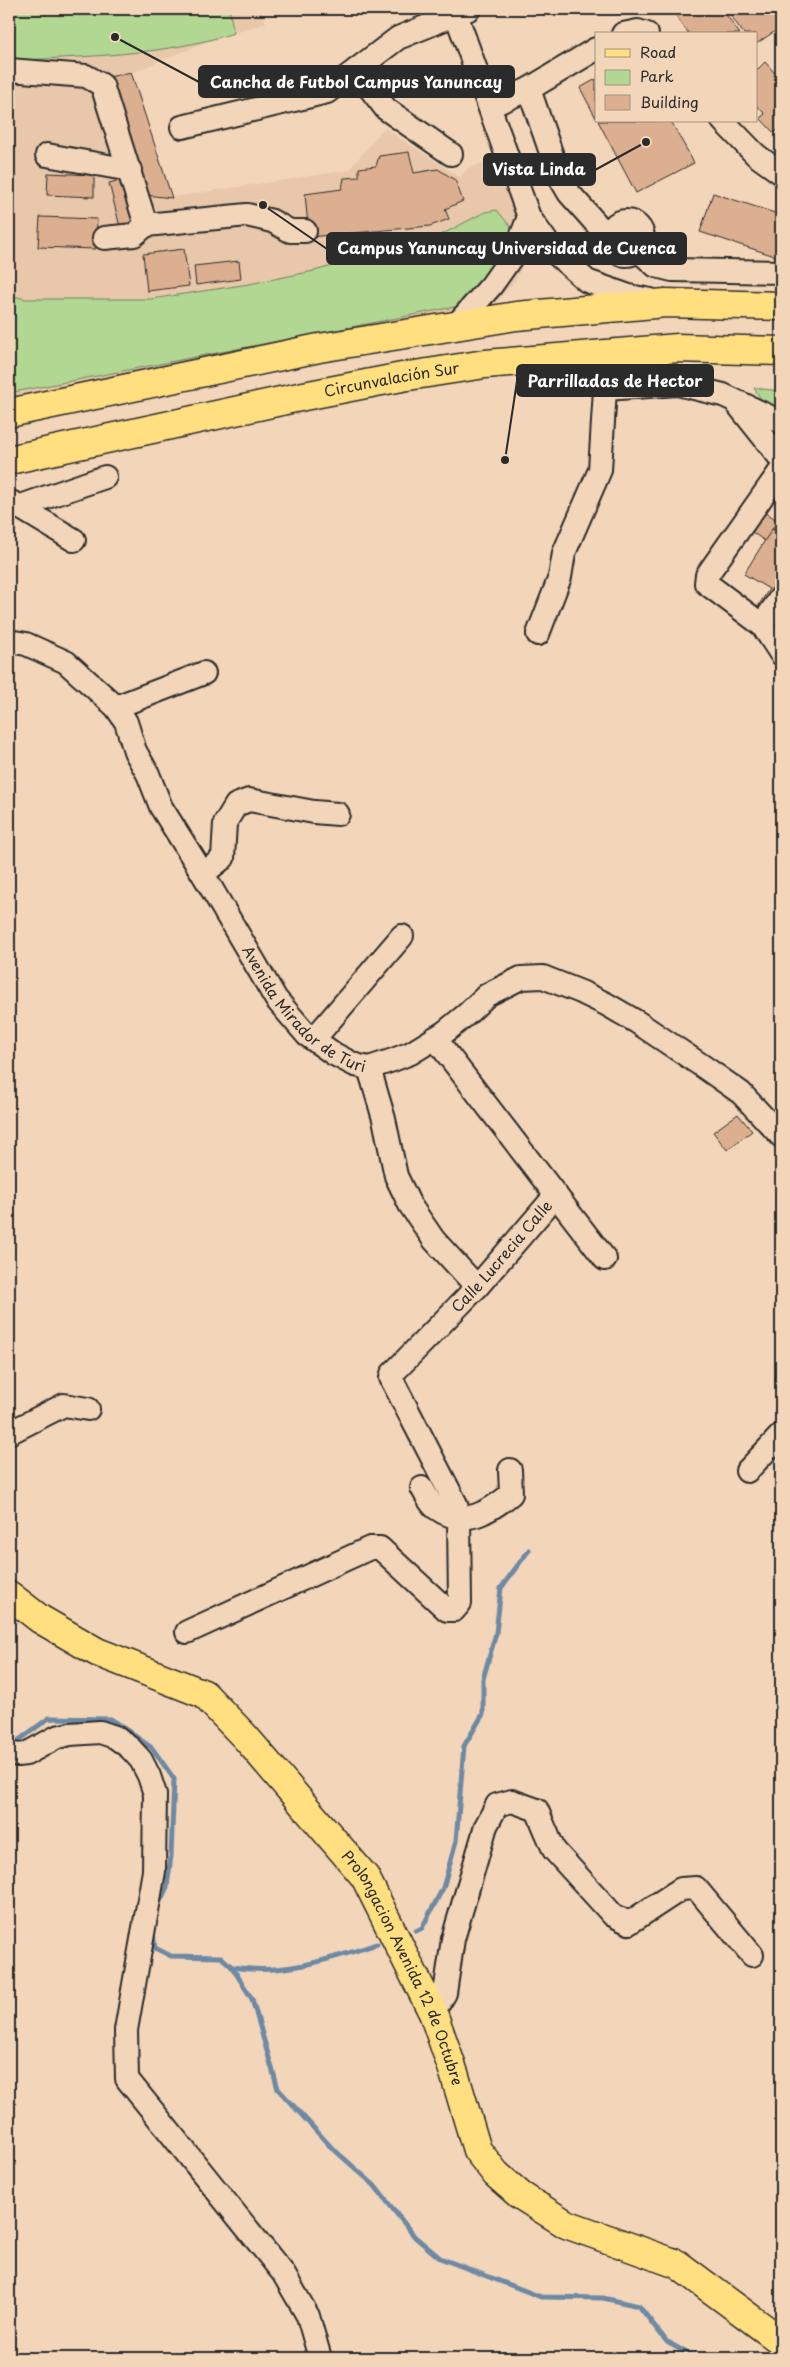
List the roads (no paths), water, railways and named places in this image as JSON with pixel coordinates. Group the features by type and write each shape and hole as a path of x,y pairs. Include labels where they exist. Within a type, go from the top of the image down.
{"main road":[{"path":"9,413 319,348 516,316 666,303 781,306"},
{"name":"Circunvalación Sur","path":"9,460 304,396 402,377 485,364 678,348 781,351"},
{"name":"Prolongacion Avenida 12 de Octubre","path":"9,1595 40,1619 97,1652 204,1694 247,1739 365,1877 433,2013 454,2073 477,2150 496,2174 520,2195 566,2224 677,2264 781,2341"}],"street":[{"path":"182,127 327,92 398,38 460,10 529,217 554,252 587,280 629,296 666,303"},
{"path":"491,106 529,89 595,50"},
{"path":"9,70 86,76 102,85 146,225"},
{"path":"356,70 386,109 452,154"},
{"path":"529,89 559,176 569,193 609,238 610,244 619,253 632,254 638,250 656,266 672,270 781,272"},
{"path":"724,122 756,155 781,173"},
{"path":"47,156 130,170"},
{"path":"104,238 134,235 146,225 247,215 272,221 290,231 305,231"},
{"path":"456,326 491,286 516,252 529,217"},
{"path":"538,634 560,577 564,553 600,470 605,389 588,355"},
{"path":"605,389 678,384 723,395 781,422"},
{"path":"734,400 781,459"},
{"path":"781,470 707,575 706,583 762,625 781,654"},
{"path":"14,504 105,476"},
{"path":"14,504 74,540"},
{"path":"762,625 781,597"},
{"name":"Avenida Mirador de Turi","path":"9,641 26,644 66,662 116,707 126,722 136,751 148,774 161,807 203,874 276,999 292,1019 314,1039 355,1065 368,1068 411,1053 467,1014 487,995 521,978 543,977 581,992 636,1022 774,1113 781,1136"},
{"path":"116,707 204,673"},
{"path":"203,874 223,858 225,823 236,805 249,800 314,812 338,814"},
{"path":"314,1039 402,936"},
{"name":"Calle Lucrecia Calle","path":"435,1038 556,1195 477,1287 392,1374 392,1383 456,1504 459,1518"},
{"path":"368,1068 384,1120 396,1176 410,1205 434,1240 477,1287"},
{"path":"556,1195 605,1258"},
{"path":"9,1433 64,1405 88,1409"},
{"path":"747,1471 781,1435"},
{"path":"422,1488 434,1507 459,1518 479,1515 492,1509 511,1494 510,1470"},
{"path":"187,1632 370,1548 380,1548 438,1602 448,1610 454,1610 460,1604 459,1518"},
{"path":"9,1752 17,1755 26,1754 58,1737 70,1734 100,1732 115,1737 130,1748 141,1760 150,1776 155,1794 154,1871 126,2030 128,2079 283,2272 308,2316 320,2358"},
{"path":"433,2013 445,1993 453,1939 486,1826 497,1805 512,1801 536,1810 554,1850 613,1915 629,1923 681,1889 696,1888 752,1955"}],"waterway":[{"path":"416,1931 422,1928 443,1888 456,1841 464,1746 483,1714 483,1679 496,1633 501,1588 529,1550"},
{"path":"11,1746 49,1718 111,1719 152,1748 174,1779 171,1856 167,1887 158,1906"},
{"path":"153,1932 155,1948 171,1956 221,1957 232,1967 252,1999 278,2089 330,2146 374,2185 415,2237 440,2258 541,2297 603,2298 639,2306 667,2342 696,2358"},
{"path":"232,1967 251,1969 288,1968 306,1965 377,1944"}],"place":[{"name":"Cancha de Futbol Campus Yanuncay","path":"115,37"},
{"name":"Vista Linda","path":"646,142"},
{"name":"Campus Yanuncay Universidad de Cuenca","path":"263,205"},
{"name":"Parrilladas de Hector","path":"505,460"}]}
